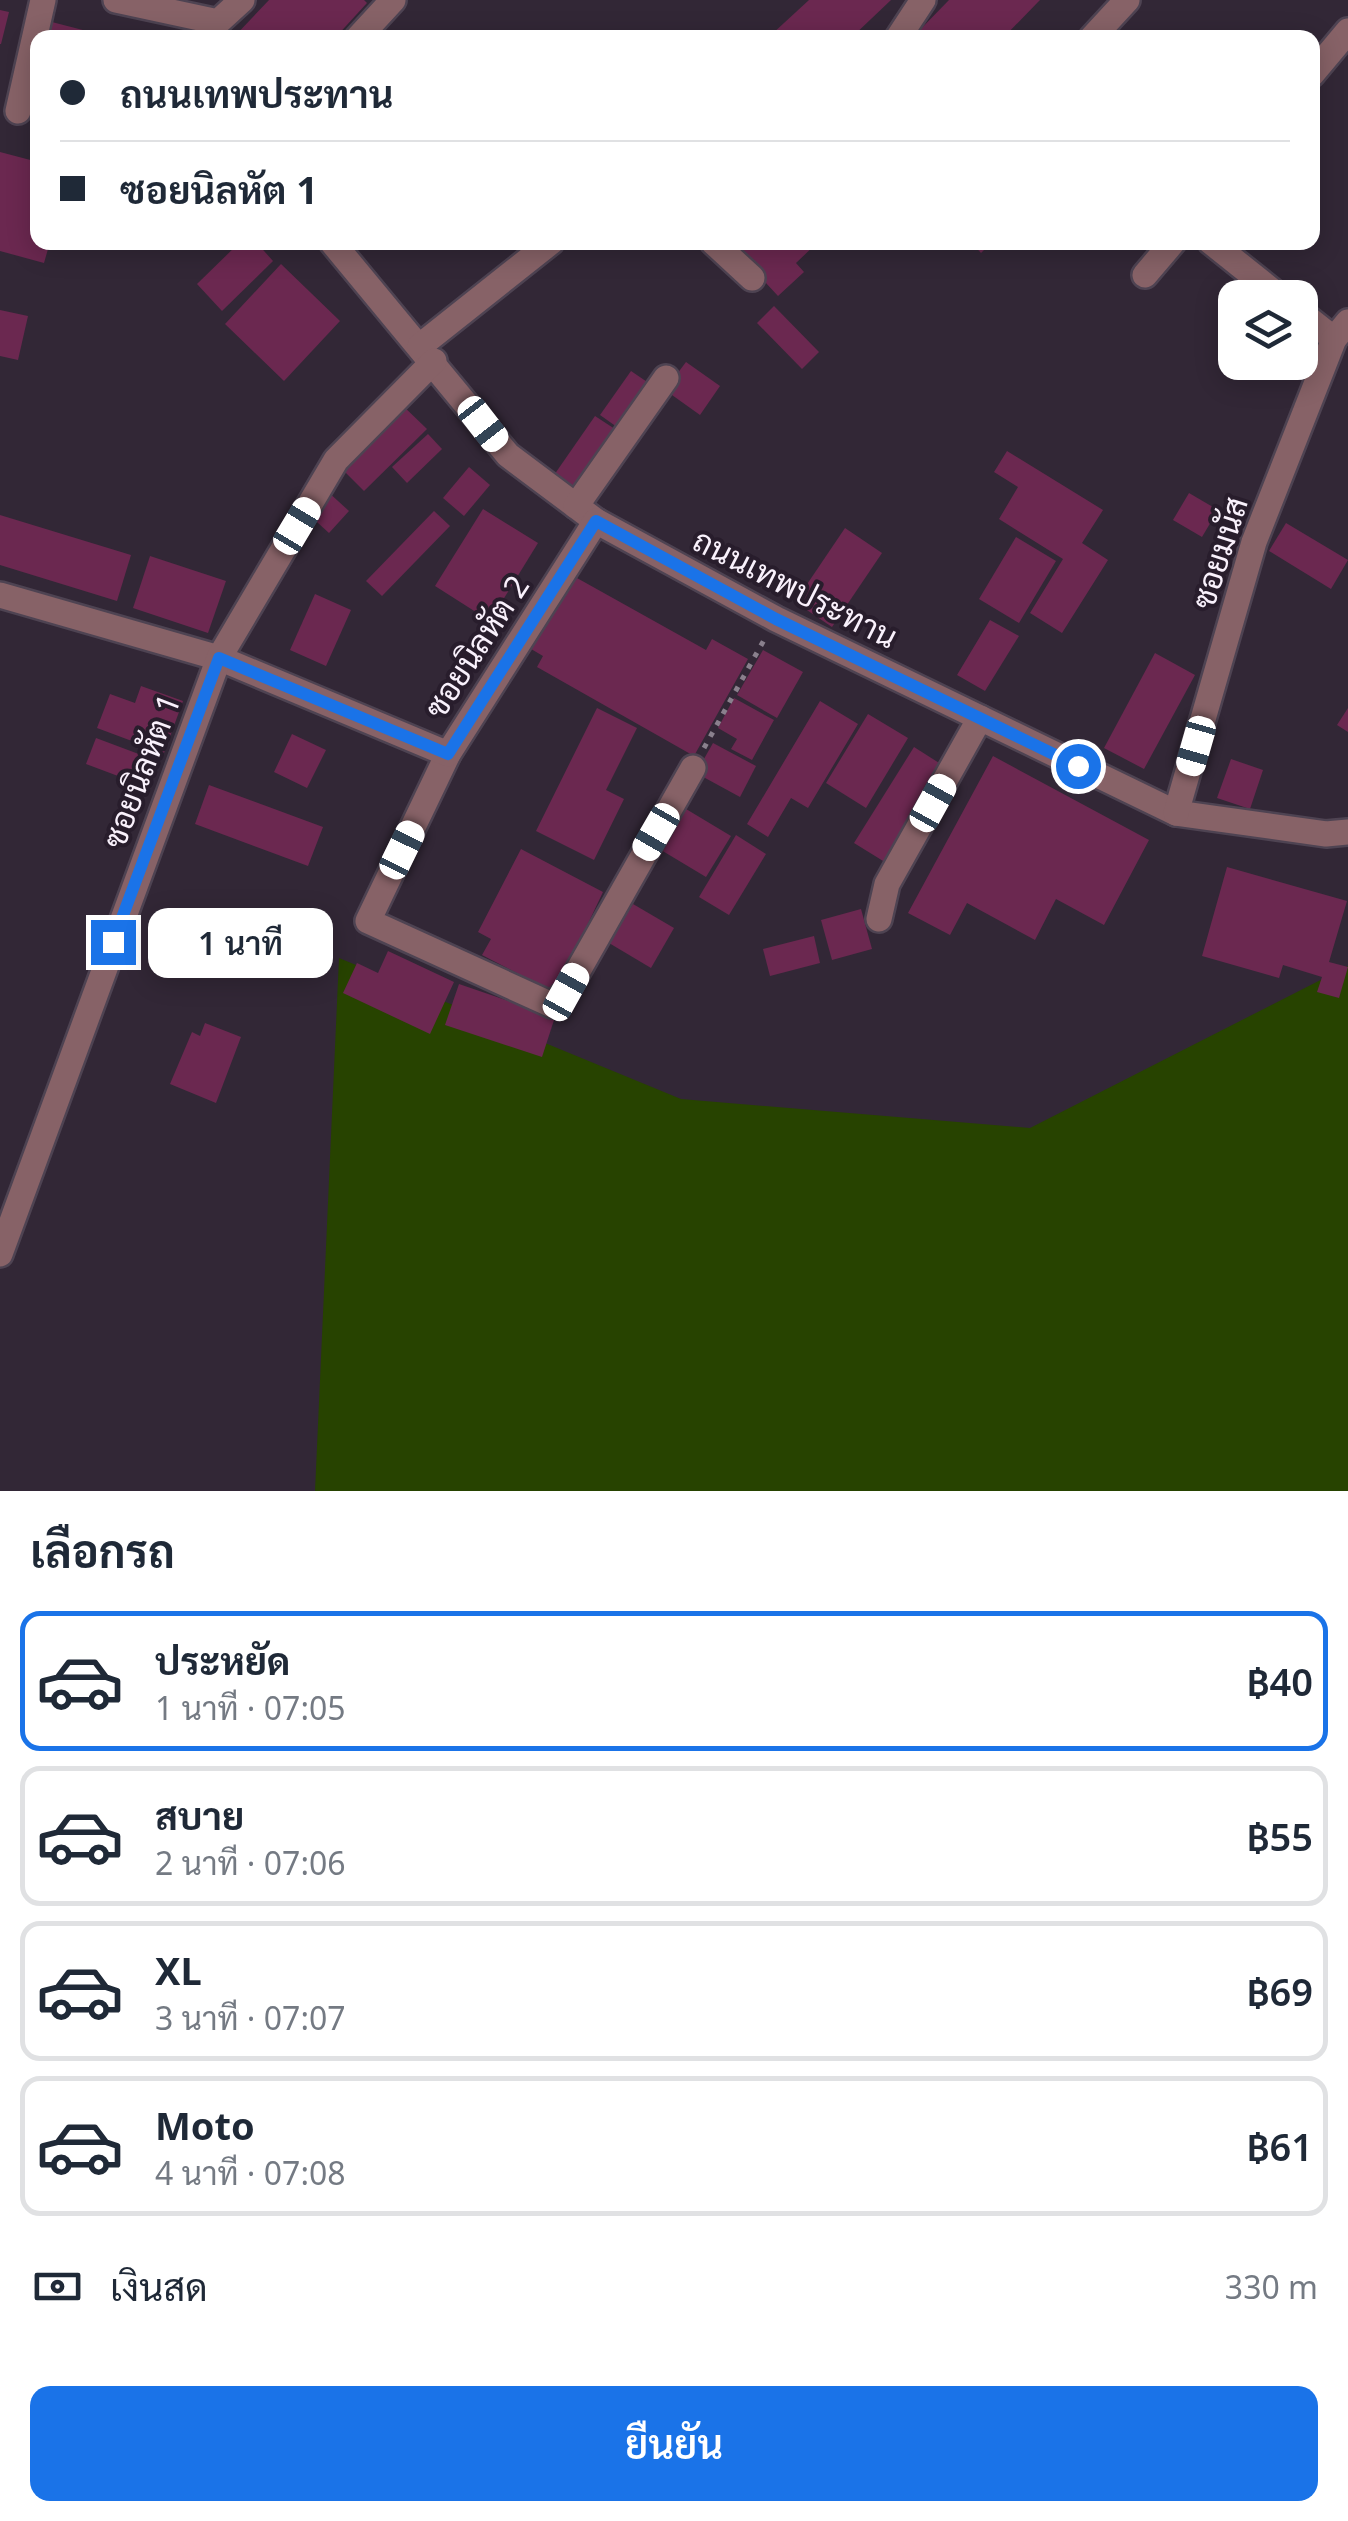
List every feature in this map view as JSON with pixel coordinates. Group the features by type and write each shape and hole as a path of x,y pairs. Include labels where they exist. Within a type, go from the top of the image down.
{"street":[{"path":"36,30 42,0"},
{"path":"116,0 218,22 242,0"},
{"path":"365,30 393,0"},
{"path":"903,30 924,0"},
{"path":"1099,30 1127,0"},
{"path":"1320,64 1348,31"},
{"path":"18,111 30,56"},
{"name":"ถนนเทพประทาน","path":"339,250 508,455 586,513 776,619 1176,814 1341,837"},
{"name":"ซอยนิลหัต 1","path":"0,1254 219,658 336,460 427,354 542,250"},
{"path":"722,250 752,278"},
{"path":"1145,274 1166,250"},
{"path":"1221,250 1258,280"},
{"path":"1318,320 1341,330"},
{"name":"ซอยมนัส","path":"1176,814 1254,542 1341,330"},
{"name":"ซอยนิลหัต 2","path":"666,378 448,754 368,920 552,1005 566,992 693,768"},
{"path":"0,594 219,658 448,754"},
{"path":"879,919 886,884 980,718"}],"path":[{"path":"693,768 776,619"}],"green space":[{"path":"339,958 681,1099 1030,1128 1348,966 1348,1491 315,1491"}],"building":[{"path":"269,0 367,3 342,30 241,30"},
{"path":"809,0 891,0 859,30 776,30"},
{"path":"949,0 1040,0 1011,30 920,30"},
{"path":"0,10 9,12 1,44 0,44"},
{"path":"48,21 83,30 46,30"},
{"path":"0,152 30,160 30,250 48,250 44,263 0,251"},
{"path":"232,250 263,250 273,261 222,311 197,284"},
{"path":"735,250 810,250 796,263 804,272 778,296"},
{"path":"281,264 340,321 284,381 225,324"},
{"path":"774,306 819,352 802,369 757,323"},
{"path":"0,310 28,316 18,360 0,356"},
{"path":"686,362 720,386 700,415 665,390"},
{"path":"631,371 656,388 624,432 600,415"},
{"path":"400,403 427,429 364,491 338,465"},
{"path":"595,416 621,433 578,496 552,478"},
{"path":"428,434 442,449 407,483 392,467"},
{"path":"1007,451 1103,510 1082,543 1108,560 1062,633 1030,613 1063,559 999,519 1018,487 994,472"},
{"path":"469,467 490,485 464,516 443,498"},
{"path":"327,491 349,511 329,533 307,513"},
{"path":"1189,493 1218,510 1202,537 1173,520"},
{"path":"483,509 538,543 490,621 435,586"},
{"path":"434,511 450,526 382,596 366,581"},
{"path":"0,515 131,555 117,601 0,565"},
{"path":"1286,523 1348,560 1331,589 1269,551"},
{"path":"845,528 882,553 832,627 795,602"},
{"path":"1016,537 1056,561 1019,623 979,599"},
{"path":"150,556 226,581 208,633 133,608"},
{"path":"568,573 706,650 712,639 748,659 694,756 537,667 543,656 526,646"},
{"path":"315,594 351,610 326,666 290,650"},
{"path":"990,620 1019,636 985,691 957,675"},
{"path":"763,650 803,672 777,718 737,695"},
{"path":"1155,653 1195,675 1144,769 1104,748"},
{"path":"141,686 183,701 164,753 97,728 110,694 135,703"},
{"path":"734,698 774,720 752,760 731,749 737,739 718,728"},
{"path":"820,701 858,724 808,808 791,798 768,837 747,824"},
{"path":"597,708 637,728 606,790 624,799 594,860 536,831"},
{"path":"1348,708 1348,732 1337,725"},
{"path":"868,714 908,738 866,808 826,783"},
{"path":"292,734 326,750 307,788 274,772"},
{"path":"96,738 144,756 134,782 86,764"},
{"path":"713,743 756,766 740,797 696,773"},
{"path":"914,747 947,768 888,864 854,843"},
{"path":"993,756 1149,840 1104,925 1056,899 1035,940 967,903 950,935 908,913"},
{"path":"1231,759 1263,770 1250,809 1217,798"},
{"path":"209,785 323,827 308,866 195,824"},
{"path":"681,806 731,836 706,877 656,847"},
{"path":"736,835 766,854 729,915 699,897"},
{"path":"521,849 603,892 555,993 482,955 491,939 478,932"},
{"path":"1227,867 1347,901 1329,962 1348,967 1339,998 1317,992 1322,977 1283,965 1279,978 1202,956"},
{"path":"633,904 674,928 651,968 609,943"},
{"path":"861,909 872,949 832,960 821,920"},
{"path":"814,936 820,963 770,976 763,949"},
{"path":"388,951 454,982 430,1034 343,993 357,963 378,973"},
{"path":"459,984 555,1017 542,1057 445,1025"},
{"path":"205,1023 241,1037 216,1103 170,1084 192,1032 200,1036"}],"route":[{"path":"113,942 219,658 448,754 596,521 776,619 1078,766"}]}
